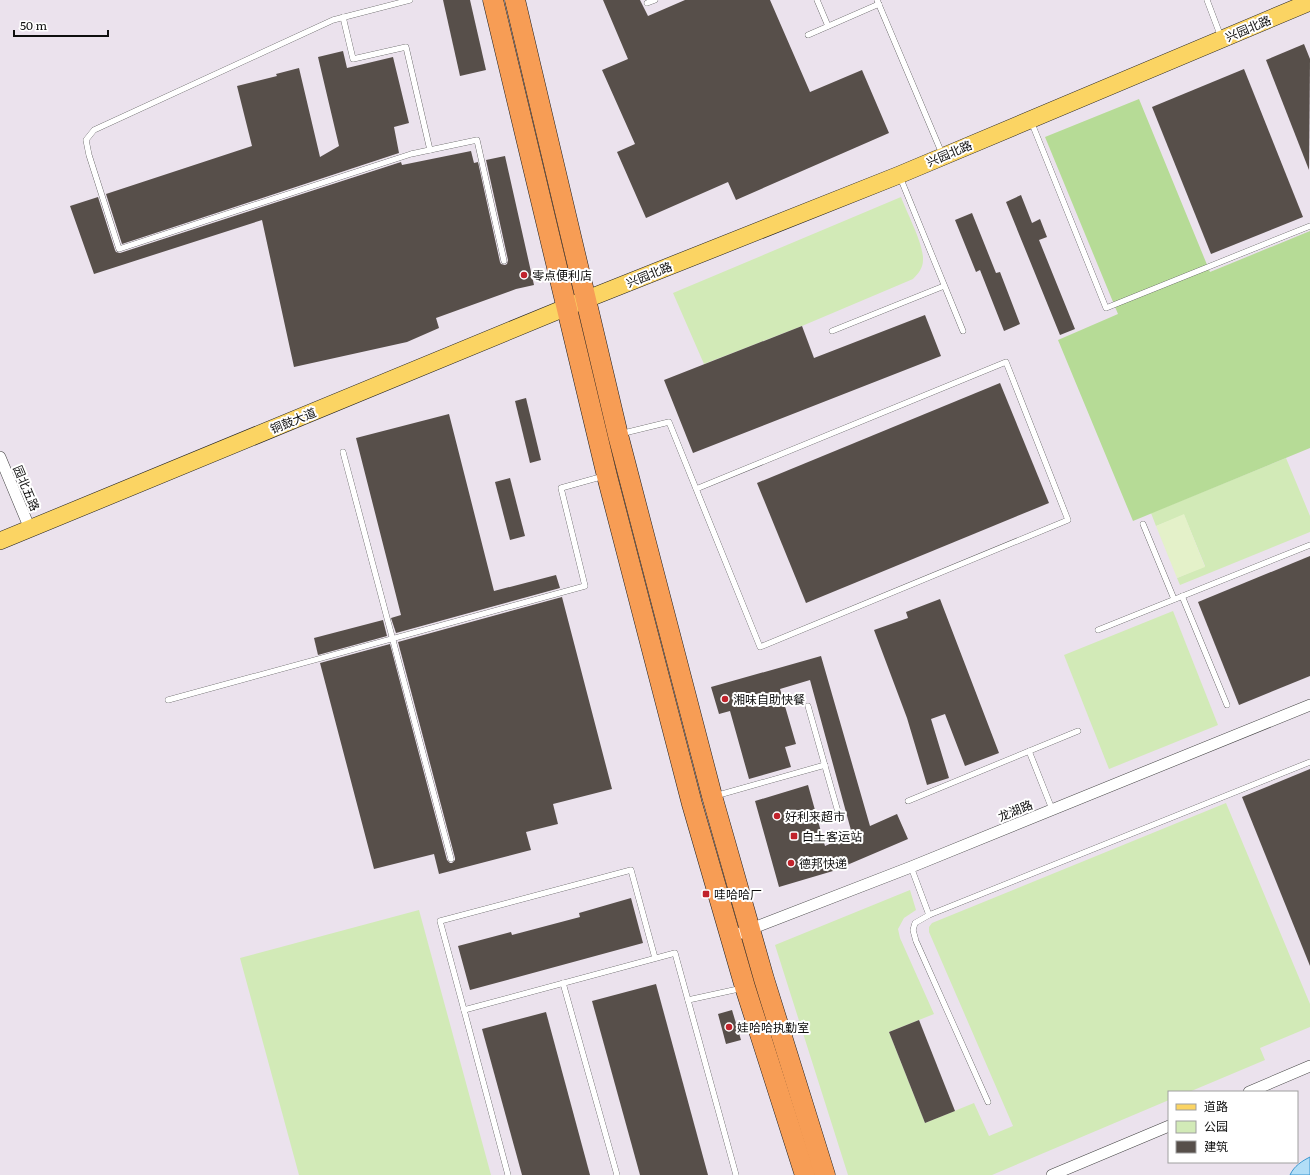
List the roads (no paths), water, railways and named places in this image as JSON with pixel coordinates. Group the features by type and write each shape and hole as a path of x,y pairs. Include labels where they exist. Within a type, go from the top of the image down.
{"highway":[{"path":"493,0 607,476 692,804 730,938 805,1175"},
{"path":"515,0 618,435 712,796 750,930 825,1175"}],"main road":[{"name":"兴园北路","path":"586,299 900,175 1310,2"},
{"name":"铜鼓大道","path":"0,541 586,299"}],"street":[{"name":"园北五路","path":"0,457 30,529"},
{"name":"龙湖路","path":"730,938 911,867 1310,705"},
{"path":"1251,1091 1310,1066"},
{"path":"1052,1175 1168,1126"}],"lane":[{"path":"410,0 333,20 94,130 86,140 89,155 119,249 411,154 477,140 504,261"},
{"path":"647,3 655,0"},
{"path":"817,0 828,26"},
{"path":"1206,0 1222,39"},
{"path":"808,35 878,2 943,156"},
{"path":"343,17 353,59 406,47 430,150"},
{"path":"1030,119 1106,308 1310,226"},
{"path":"900,175 963,331"},
{"path":"832,331 944,286"},
{"path":"618,435 669,422 696,489 760,647 1068,520 1006,362 696,489"},
{"path":"343,452 451,859"},
{"path":"168,700 585,586 561,488 607,476"},
{"path":"1143,524 1174,599"},
{"path":"1098,630 1310,545"},
{"path":"1182,596 1227,705"},
{"path":"808,706 840,819"},
{"path":"908,801 1078,731"},
{"path":"1029,751 1052,809"},
{"path":"988,1102 914,935 913,926 915,923 928,915 1310,762"},
{"path":"712,796 825,765"},
{"path":"911,867 928,915"},
{"path":"508,1175 440,921 631,870 655,958"},
{"path":"464,1010 676,953 736,1175"},
{"path":"564,983 617,1175"},
{"path":"688,1000 745,987"}],"water":[{"path":"1310,1157 1310,1175 1290,1175 1298,1164"}],"place":[{"name":"零点便利店","path":"524,275"},
{"name":"湘味自助快餐","path":"725,699"},
{"name":"好利来超市","path":"777,816"},
{"name":"白土客运站","path":"794,836"},
{"name":"德邦快递","path":"791,863"},
{"name":"哇哈哈厂","path":"706,894"},
{"name":"娃哈哈执勤室","path":"729,1027"}]}
